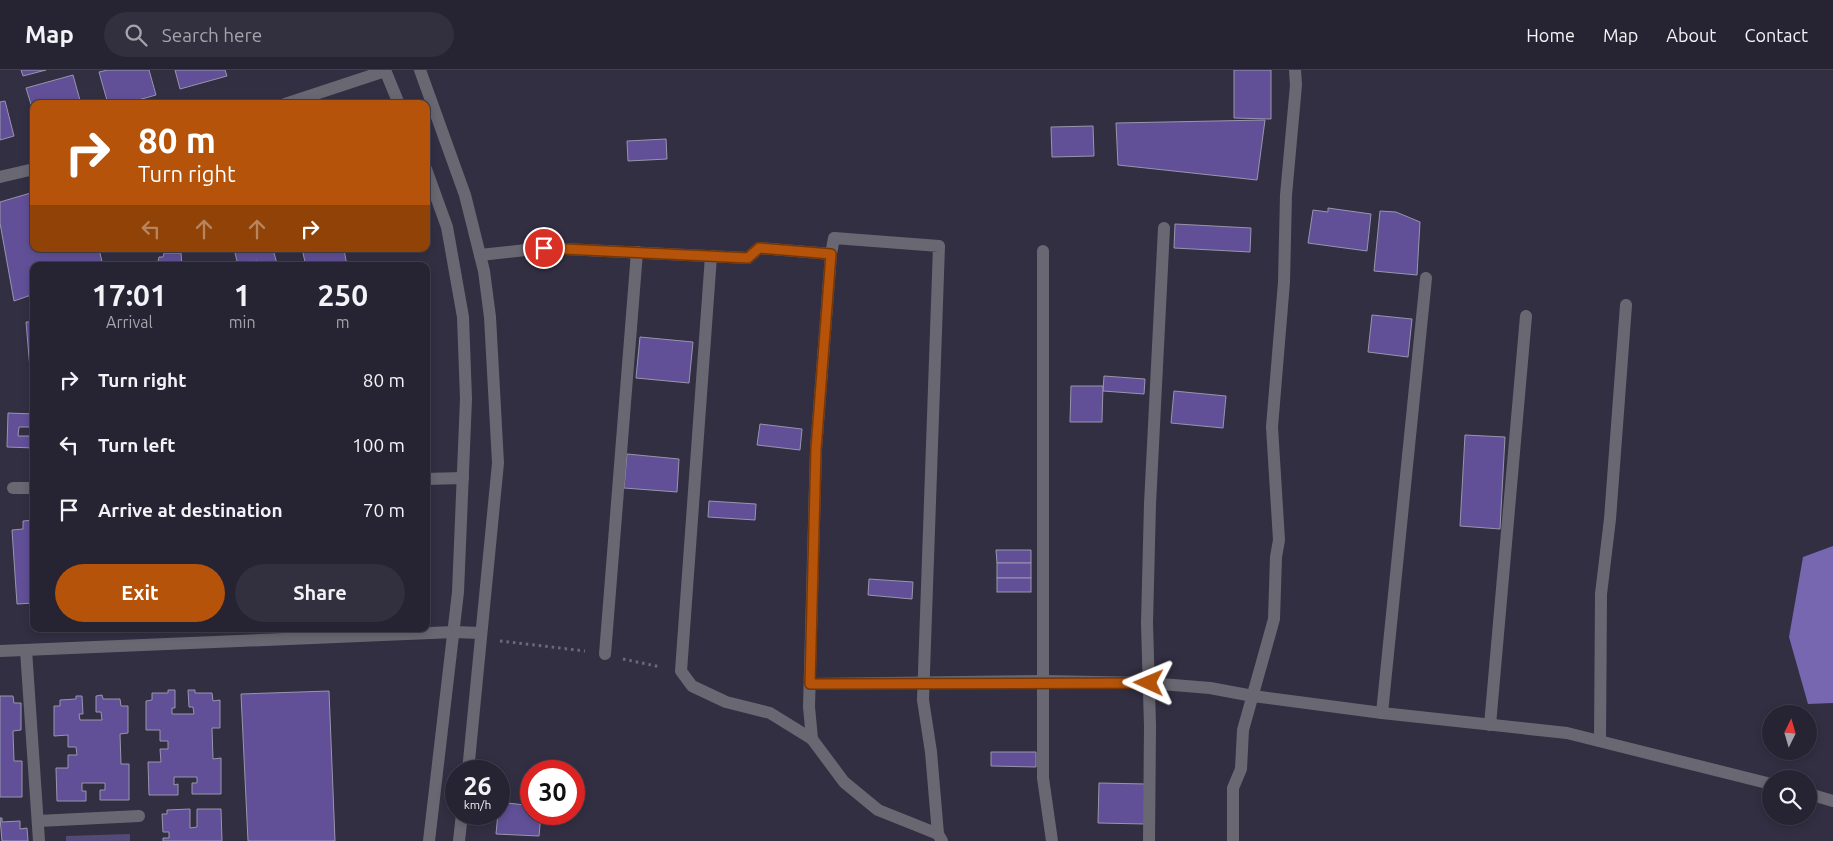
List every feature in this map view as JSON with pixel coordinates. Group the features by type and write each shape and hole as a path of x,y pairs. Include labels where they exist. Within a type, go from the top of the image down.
{"street":[{"path":"297,100 385,70 397,100"},
{"path":"420,70 465,195 480,255 490,317 498,463 469,760"},
{"path":"1233,841 1233,788 1241,769 1243,730 1274,619 1276,557 1279,540 1272,427 1284,282 1286,195 1296,85 1295,70"},
{"path":"0,177 30,170"},
{"path":"429,841 454,632 466,399 463,316 447,227 430,180"},
{"path":"1149,841 1147,623 1150,504 1164,228"},
{"path":"812,739 810,684 816,449 831,254 834,238 939,246 923,700 940,838"},
{"path":"480,255 544,248 748,258 759,248 831,254"},
{"path":"1043,251 1044,778 1052,841"},
{"path":"604,654 637,252"},
{"path":"710,256 681,671 692,686 726,702 770,713 812,739 844,782 878,810 940,838"},
{"path":"1382,713 1426,278"},
{"path":"1600,741 1601,594 1610,519 1626,305"},
{"path":"1490,725 1526,316"},
{"path":"430,479 463,478"},
{"path":"13,488 30,488"},
{"path":"0,651 454,632 481,636"},
{"path":"26,650 39,841"},
{"path":"810,684 1044,681 1149,683 1210,688 1253,696 1382,713 1566,733 1762,782"},
{"path":"1817,796 1833,801"},
{"path":"38,821 139,816"},
{"path":"459,841 461,825"}],"path":[{"path":"481,636 604,654 681,671"}],"shaded area":[{"path":"1833,546 1833,703 1808,704 1789,637 1803,557"},
{"path":"130,834 130,841 66,841 66,836"}],"building":[{"path":"21,70 46,70 23,76"},
{"path":"108,70 149,70 156,95 138,100 107,100 99,72"},
{"path":"175,70 225,70 227,76 180,89"},
{"path":"1234,70 1271,70 1271,119 1234,118"},
{"path":"73,75 80,100 30,101 26,88"},
{"path":"5,101 14,136 0,140 0,102"},
{"path":"1265,120 1257,180 1118,165 1116,123"},
{"path":"1093,126 1094,156 1052,157 1051,127"},
{"path":"666,139 667,159 628,161 627,141"},
{"path":"30,193 30,252 100,252 102,262 30,262 30,295 14,301 0,223 0,202"},
{"path":"1328,208 1371,214 1367,251 1308,243 1313,210 1328,212"},
{"path":"1380,211 1396,212 1420,222 1417,275 1374,271"},
{"path":"1175,224 1251,228 1250,252 1174,248"},
{"path":"235,252 274,252 276,262 257,261 237,262"},
{"path":"303,252 345,252 346,262 305,262"},
{"path":"164,253 181,253 182,262 158,262 159,257 163,257"},
{"path":"1372,315 1412,319 1408,357 1368,352"},
{"path":"26,322 30,322 30,368"},
{"path":"640,337 693,342 689,383 636,378"},
{"path":"1104,376 1145,379 1144,394 1103,391"},
{"path":"1071,386 1103,386 1102,422 1070,422"},
{"path":"1174,391 1226,396 1223,428 1171,423"},
{"path":"8,413 30,414 30,427 19,427 18,436 30,436 30,448 7,447"},
{"path":"760,424 802,429 800,450 757,445"},
{"path":"1465,435 1505,437 1500,529 1460,526"},
{"path":"627,454 679,459 677,492 624,488"},
{"path":"709,501 756,504 755,520 708,517"},
{"path":"30,520 30,603 17,604 12,530 23,529 23,521"},
{"path":"996,550 1031,550 1031,563 997,563"},
{"path":"997,563 1031,563 1031,578 997,578"},
{"path":"997,578 1031,578 1031,592 997,592"},
{"path":"869,579 913,582 912,599 868,595"},
{"path":"168,690 175,690 175,708 172,708 172,714 194,714 193,707 189,707 188,690 195,690 195,693 212,693 213,701 220,700 220,728 212,728 213,759 221,758 221,794 192,794 192,783 197,783 197,777 174,777 174,785 178,784 178,795 149,795 148,762 161,762 160,749 168,749 168,741 160,741 160,730 146,730 146,701 152,700 152,693 168,693"},
{"path":"329,691 335,841 248,841 241,694"},
{"path":"102,695 103,699 120,699 121,706 128,706 128,733 120,734 121,764 129,764 129,800 100,800 100,790 105,790 105,783 82,783 82,791 86,791 86,801 57,801 56,768 68,768 68,755 77,755 76,747 68,747 68,735 54,736 54,706 60,706 60,700 76,699 76,696 82,696 83,714 79,714 80,720 102,720 101,712 96,712 96,696"},
{"path":"0,696 13,696 14,703 21,703 21,730 13,731 14,761 22,761 22,797 0,797"},
{"path":"991,752 1036,752 1036,767 991,766"},
{"path":"1099,783 1146,784 1145,824 1098,823"},
{"path":"510,803 520,804 520,825 540,825 539,836 496,834 497,825 510,825"},
{"path":"190,809 190,828 197,827 197,809 221,809 222,841 163,841 163,838 169,838 169,832 163,832 162,814 167,814 167,810"},
{"path":"0,818 2,818 2,822 20,821 20,829 27,828 28,841 2,841"}],"route":[{"path":"544,248 748,258 759,248 831,254 816,449 810,684 1044,681 1149,683"}]}
